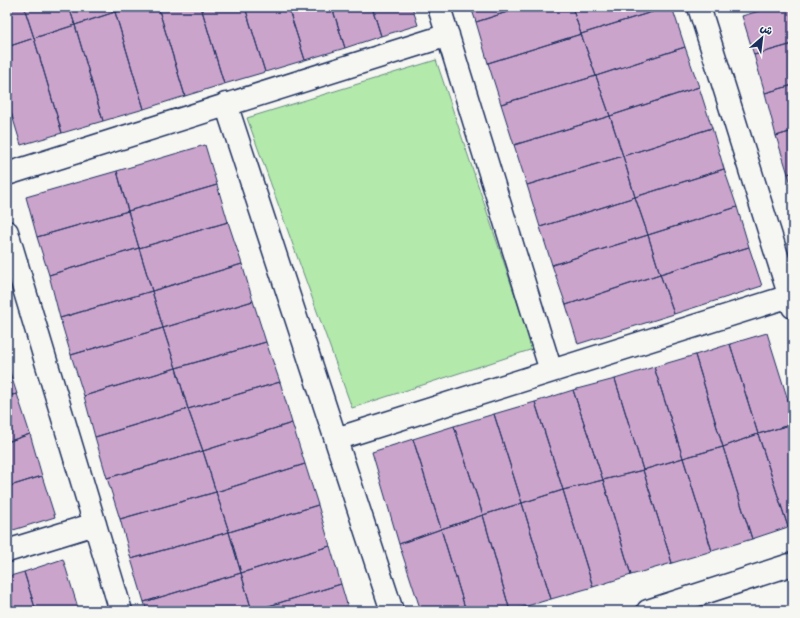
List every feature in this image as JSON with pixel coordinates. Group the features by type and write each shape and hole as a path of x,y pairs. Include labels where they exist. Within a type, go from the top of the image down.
{"street":[{"path":"439,7 551,371"},
{"path":"336,439 551,371 791,302 699,7"},
{"path":"7,174 448,35"},
{"path":"226,104 392,611"},
{"path":"7,232 121,611"},
{"path":"7,552 95,524"},
{"path":"648,611 793,564"}],"green space":[{"path":"436,60 533,349 352,408 247,118"}],"building":[{"path":"7,7 24,7 34,38 7,47"},
{"path":"24,7 69,7 75,25 34,38"},
{"path":"69,7 114,7 115,12 75,25"},
{"path":"114,7 132,7 115,12"},
{"path":"132,7 158,7 185,96 144,109 115,12"},
{"path":"158,7 201,7 224,84 185,96"},
{"path":"201,7 245,7 265,72 224,84"},
{"path":"245,7 288,7 305,60 265,72"},
{"path":"288,7 332,7 345,48 305,60"},
{"path":"332,7 372,7 381,36 345,48"},
{"path":"372,7 412,7 418,25 381,36"},
{"path":"471,7 523,7 476,22"},
{"path":"523,7 572,7 581,34 488,63 476,22"},
{"path":"572,7 668,7 581,34"},
{"path":"672,7 685,47 596,76 581,34"},
{"path":"773,7 793,7 793,44 754,55 742,16"},
{"path":"115,12 144,109 103,121 75,25"},
{"path":"75,25 103,121 62,133 34,38"},
{"path":"581,34 596,76 501,104 488,63"},
{"path":"34,38 62,133 21,145 7,99 7,47"},
{"path":"793,44 793,85 765,93 754,55"},
{"path":"685,47 699,87 610,116 596,76"},
{"path":"596,76 610,116 514,145 501,104"},
{"path":"793,85 793,131 776,136 765,93"},
{"path":"699,87 712,128 623,156 610,116"},
{"path":"610,116 623,156 527,185 514,145"},
{"path":"712,128 724,169 635,197 623,156"},
{"path":"793,131 793,172 788,174 776,136"},
{"path":"205,145 217,185 128,211 117,171"},
{"path":"623,156 635,197 540,227 527,185"},
{"path":"724,169 737,207 648,235 635,197"},
{"path":"117,171 128,211 37,237 26,197"},
{"path":"793,172 793,191 788,174"},
{"path":"217,185 228,222 139,248 128,211"},
{"path":"635,197 648,235 552,265 540,227"},
{"path":"737,207 749,247 660,274 648,235"},
{"path":"128,211 139,248 49,275 37,237"},
{"path":"228,222 242,264 152,291 139,248"},
{"path":"648,235 660,274 566,305 552,265"},
{"path":"749,247 762,286 674,314 660,274"},
{"path":"139,248 152,291 60,318 49,275"},
{"path":"242,264 253,301 163,328 152,291"},
{"path":"660,274 674,314 578,344 566,305"},
{"path":"152,291 163,328 71,355 60,318"},
{"path":"253,301 266,342 176,368 163,328"},
{"path":"163,328 176,368 84,396 71,355"},
{"path":"767,333 793,416 793,424 758,434 730,344"},
{"path":"266,342 280,382 188,409 176,368"},
{"path":"730,344 758,434 723,447 695,355"},
{"path":"695,355 723,447 683,458 654,367"},
{"path":"7,363 17,394 7,396"},
{"path":"654,367 683,458 643,470 615,379"},
{"path":"176,368 188,409 95,437 84,396"},
{"path":"615,379 643,470 603,480 573,390"},
{"path":"280,382 292,423 203,451 188,409"},
{"path":"573,390 603,480 563,490 535,402"},
{"path":"17,394 30,434 7,442 7,396"},
{"path":"535,402 563,490 522,503 494,414"},
{"path":"188,409 203,451 107,478 95,437"},
{"path":"494,414 522,503 483,515 454,426"},
{"path":"292,423 305,464 216,492 203,451"},
{"path":"793,424 793,526 788,527 758,434"},
{"path":"454,426 483,515 441,529 413,439"},
{"path":"30,434 42,476 7,487 7,442"},
{"path":"758,434 788,527 752,539 723,447"},
{"path":"413,439 441,529 399,544 372,452"},
{"path":"723,447 752,539 712,551 683,458"},
{"path":"203,451 216,492 120,519 107,478"},
{"path":"683,458 712,551 672,563 643,470"},
{"path":"305,464 318,505 229,532 216,492"},
{"path":"643,470 672,563 631,575 603,480"},
{"path":"42,476 55,517 7,532 7,487"},
{"path":"603,480 631,575 593,587 563,490"},
{"path":"563,490 593,587 551,599 522,503"},
{"path":"216,492 229,532 131,559 120,519"},
{"path":"522,503 551,599 510,611 483,515"},
{"path":"318,505 330,546 241,573 229,532"},
{"path":"483,515 510,611 466,611 441,529"},
{"path":"441,529 466,611 421,611 399,544"},
{"path":"229,532 241,573 144,602 131,559"},
{"path":"330,546 341,584 252,611 241,573"},
{"path":"63,559 79,611 36,611 24,572"},
{"path":"24,572 36,611 7,611 7,577"},
{"path":"241,573 252,611 147,611 144,602"},
{"path":"341,584 349,611 253,611"}]}
